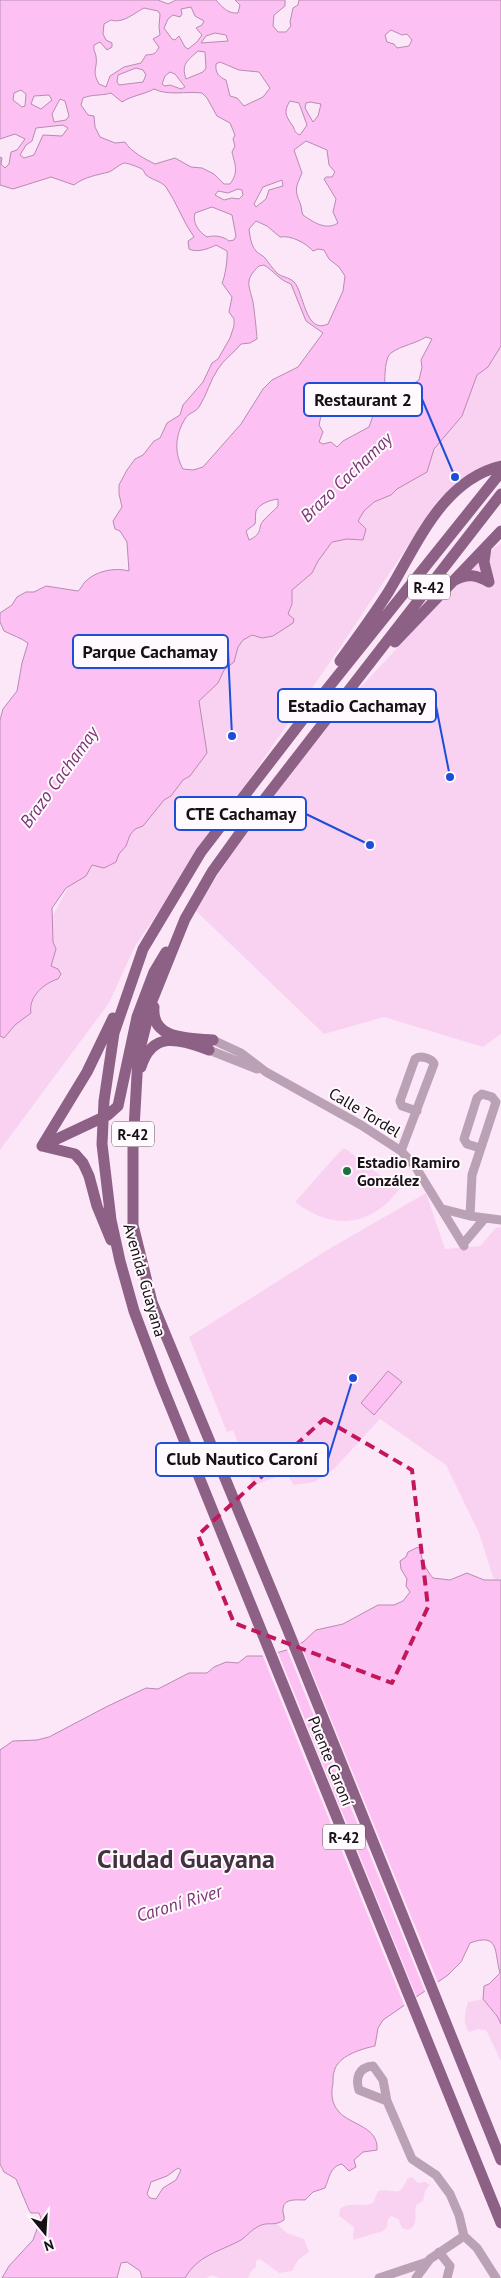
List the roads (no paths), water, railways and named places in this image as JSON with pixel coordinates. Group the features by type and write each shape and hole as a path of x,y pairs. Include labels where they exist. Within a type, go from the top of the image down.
{"main road":[{"path":"304,718 320,691 376,611 437,511 463,484 477,475 501,466"},
{"name":"Avenida Guayana","path":"261,1632 134,1312 120,1261 111,1220 102,1144 104,1102 114,1034 143,949 201,852 304,718 501,472"},
{"name":"Avenida Guayana","path":"285,1623 166,1337 152,1302 142,1266 133,1225 133,1147 138,1057 152,1001 185,919 212,872 263,801 501,494"},
{"path":"357,680 501,531"},
{"path":"453,581 460,577 474,575 489,582 484,562 486,547"},
{"path":"42,1146 108,1115 118,1106 137,1017 154,972 185,919"},
{"path":"42,1146 87,1072 122,1000 143,949"},
{"path":"161,982 154,1008 156,1024 167,1034 210,1045"},
{"path":"136,1085 144,1058 154,1045 162,1041 180,1040 210,1045"},
{"path":"42,1146 74,1154 83,1163 89,1176 96,1206 120,1261"},
{"name":"Puente Caroní","path":"285,1623 501,2160"},
{"name":"Puente Caroní","path":"261,1632 501,2223"}],"street":[{"name":"Calle Tordel","path":"210,1045 266,1072 361,1124 401,1151 415,1166 443,1209 463,1245 485,1218"},
{"path":"401,1151 417,1111 434,1064 432,1060 420,1057 415,1059 400,1101 402,1106 417,1111"},
{"path":"470,1216 472,1174 496,1102 495,1099 482,1094 476,1098 464,1139 467,1144 480,1148"},
{"path":"443,1209 470,1216 501,1220"},
{"path":"387,2101 412,2159 436,2175 450,2194 464,2236 477,2248 496,2278"},
{"path":"416,2278 427,2262 464,2236"},
{"path":"439,2252 449,2262 447,2278"},
{"path":"379,2278 427,2262"}],"water":[{"name":"Brazo Cachamay","path":"0,0 158,0 168,4 176,0 216,0 231,12 238,13 240,5 235,0 285,0 285,6 274,15 273,26 278,32 286,32 291,26 293,8 298,5 299,0 501,0 501,346 488,367 477,375 462,416 434,449 427,472 397,489 391,495 374,502 364,511 358,521 366,529 363,540 347,539 332,542 312,573 292,590 292,604 288,614 294,619 293,623 273,636 262,638 252,635 243,640 238,647 234,662 224,670 218,683 199,701 207,753 190,776 183,780 171,796 164,800 143,826 135,829 116,862 104,868 92,865 86,876 66,888 52,908 53,942 56,949 51,966 58,969 61,974 58,979 38,991 32,1002 31,1013 15,1025 4,1038 0,1036 0,720 3,709 17,691 28,643 4,631 0,622 0,613 12,605 17,597 26,592 34,592 46,586 78,591 94,575 118,569 129,571 127,542 120,531 115,529 113,521 122,507 119,485 135,459 143,455 154,441 160,438 167,423 180,415 183,405 203,382 212,363 218,359 230,338 234,319 229,312 232,297 222,283 227,251 216,245 199,251 189,249 188,241 194,237 164,185 146,175 142,169 124,163 109,172 86,178 74,185 51,177 13,189 0,185 0,157 2,158 1,164 5,168 9,164 11,152 17,150 25,139 15,134 0,139","holes":["191,7 195,16 204,21 202,25 196,28 202,35 188,49 179,36 175,40 172,39 164,28 168,19 173,15 180,17 182,14 181,9","144,8 158,11 160,14 160,35 153,39 159,47 154,54 146,55 141,63 124,67 110,76 106,87 99,84 95,76 96,56 94,45 100,42 107,50 112,47 112,43 106,40 103,34 104,24 111,20 120,21","391,30 402,35 407,34 412,40 409,46 397,48 394,44 387,42 385,35","215,33 226,35 228,41 201,43 206,36","198,51 205,52 206,68 203,72 186,79 184,70 188,60","220,62 239,70 259,72 270,88 263,97 244,106 237,98 230,96 226,80 219,76 216,64","136,68 143,70 146,75 143,82 119,85 117,82 118,75","170,72 175,74 185,87 181,89 170,85 165,86 162,84 165,76","154,89 171,93 202,93 207,98 217,116 230,123 235,135 233,139 235,146 232,152 235,176 230,184 224,184 214,174 202,168 191,167 175,158 155,164 134,152 125,142 115,143 100,137 95,127 94,116 88,115 81,105 83,98 90,96 111,93 122,102","21,90 26,94 25,106 22,107 13,100 14,93","49,95 52,100 41,109 31,104 34,96","60,99 65,101 69,116 66,120 54,122 52,114","290,101 299,103 307,125 300,135 295,132 286,111","306,103 321,104 318,116 313,122 305,108","63,125 68,128 62,136 43,135 34,155 24,158 20,155 26,145 32,141 36,128","306,141 327,150 329,165 335,172 332,177 324,179 336,199 333,212 338,223 324,226 315,223 303,215 296,191 302,173 294,150","282,180 283,186 269,190 266,199 256,207 254,204 263,187","238,189 242,190 243,195 239,199 224,200 215,195 218,191 228,193","212,207 232,215 236,236 234,240 229,241 218,236 207,237 201,233 195,224 195,213","256,221 267,226 280,237 298,240 313,251 318,249 324,250 329,259 339,267 345,276 343,291 328,324 320,326 314,323 306,311 294,282 277,273 264,257 256,251 250,238 249,229","264,265 291,284 306,321 323,333 298,367 272,380 263,389 241,424 203,467 193,470 183,469 178,457 177,444 179,431 185,419 199,407 215,373 223,362 241,344 250,343 257,339 249,279 259,266","426,337 432,339 421,360 422,367 419,380 408,387 394,401 394,407 389,413 386,400 386,363 391,353","352,402 362,403 365,406 375,404 376,407 369,427 343,441 337,447 331,442 323,444 319,442 323,432 319,425 321,416 338,404 345,405","278,499 278,506 263,521 257,535 249,540 246,531 255,524 256,511 265,503"]},
{"path":"388,1371 402,1382 374,1415 361,1403"},
{"name":"Caroní River","path":"418,1547 425,1565 433,1578 450,1580 467,1573 484,1580 501,1580 501,2024 483,1999 484,1986 489,1984 500,1973 496,1951 491,1942 486,1940 470,1943 461,1962 448,1975 383,2020 378,2028 375,2046 350,2054 336,2066 333,2074 332,2090 334,2105 344,2116 374,2136 377,2150 363,2152 354,2160 356,2167 349,2171 342,2164 335,2167 330,2173 325,2188 313,2192 305,2200 292,2200 286,2203 283,2210 284,2220 256,2227 241,2240 196,2264 185,2278 142,2278 140,2271 127,2262 121,2263 117,2278 2,2278 9,2266 33,2240 41,2218 39,2213 31,2213 16,2179 4,2172 0,2164 0,1750 13,1741 37,1740 49,1737 146,1688 158,1689 189,1673 207,1673 214,1667 226,1662 238,1663 247,1656 266,1656 290,1649 303,1642 316,1630 343,1624 378,1605 394,1605 403,1601 410,1592 406,1586 407,1579 401,1569 400,1561 406,1557 408,1552","holes":["178,2168 181,2170 176,2180 163,2188 156,2199 150,2198 147,2194 151,2182 167,2176"]}],"place":[{"name":"Restaurant 2","path":"455,477"},
{"name":"Parque Cachamay","path":"232,736"},
{"name":"Estadio Cachamay","path":"450,777"},
{"name":"CTE Cachamay","path":"370,845"},
{"name":"Estadio Ramiro González","path":"347,1171"},
{"name":"Club Nautico Caroní","path":"353,1378"}],"district":[{"name":"Ciudad Guayana","path":"186,1858"}]}
